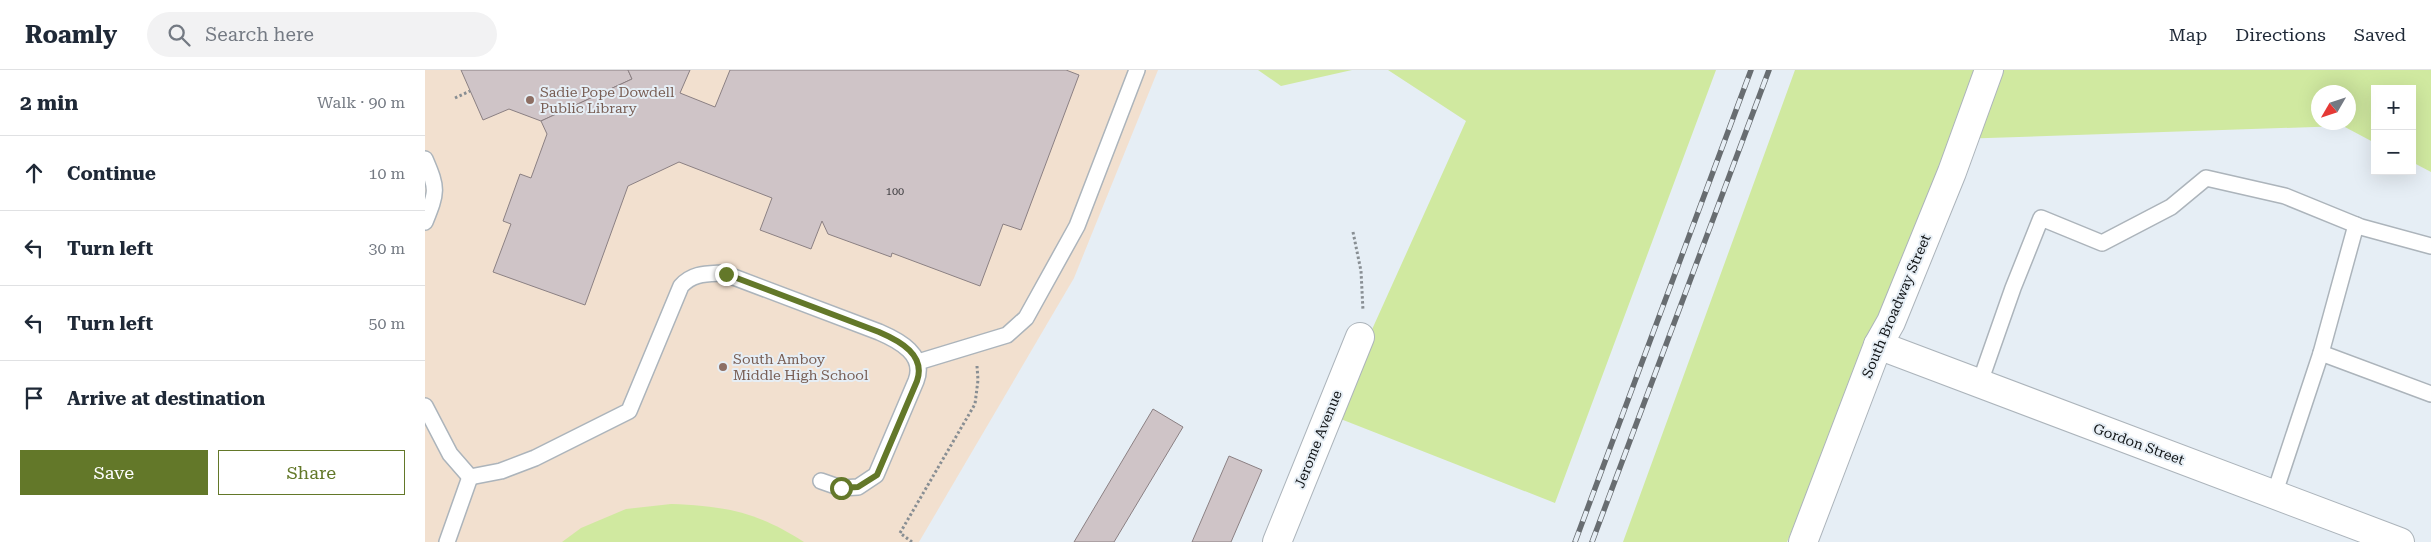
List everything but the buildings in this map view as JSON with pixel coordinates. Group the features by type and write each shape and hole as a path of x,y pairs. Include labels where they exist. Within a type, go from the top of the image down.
{"street":[{"name":"South Broadway Street","path":"1803,542 1878,345 1891,322 1952,172 1989,70"},
{"name":"Jerome Avenue","path":"1277,542 1360,337"},
{"name":"Gordon Street","path":"1878,345 1979,385 2400,542"}],"lane":[{"path":"918,362 1007,335 1026,318 1077,226 1137,70"},
{"path":"425,159 434,180 436,195 425,222"},
{"path":"1979,385 2013,288 2041,218 2102,242 2171,206 2206,178 2285,196 2356,225 2431,246"},
{"path":"2274,495 2321,353 2356,225"},
{"path":"470,476 501,471 535,458 629,411 681,286 688,278 698,274 723,273 897,340 909,349 918,362 920,372 917,381 877,475 858,487 841,488 821,481"},
{"path":"2321,353 2431,394"},
{"path":"425,406 450,454 470,476"},
{"path":"447,542 470,476"}],"path":[{"path":"455,98 470,91"},
{"path":"1353,232 1361,271 1363,313 1360,337"},
{"path":"912,542 900,534 975,404 978,380 976,363"}],"shaded area":[{"name":"South Amboy Middle High School","path":"425,70 1158,70 1074,278 919,542 425,542"}],"green space":[{"path":"1258,70 1352,70 1281,86"},
{"path":"1388,70 1716,70 1555,503 1333,416 1466,121"},
{"path":"1795,70 2431,70 2431,172 2416,164 2416,85 2371,85 2371,141 2351,130 2356,130 2356,85 2311,85 2311,127 1957,139 1787,542 1623,542"},
{"path":"671,504 725,509 756,517 804,542 562,542 581,528 626,509"}],"railway":[{"path":"1575,542 1751,70"},
{"path":"1592,542 1769,70"}],"place":[{"name":"Sadie Pope Dowdell Public Library","path":"530,100"},
{"name":"South Amboy Middle High School","path":"723,367"}],"route":[{"path":"726,274 897,340 909,349 918,362 920,372 917,381 877,475 858,487 841,488"}]}
